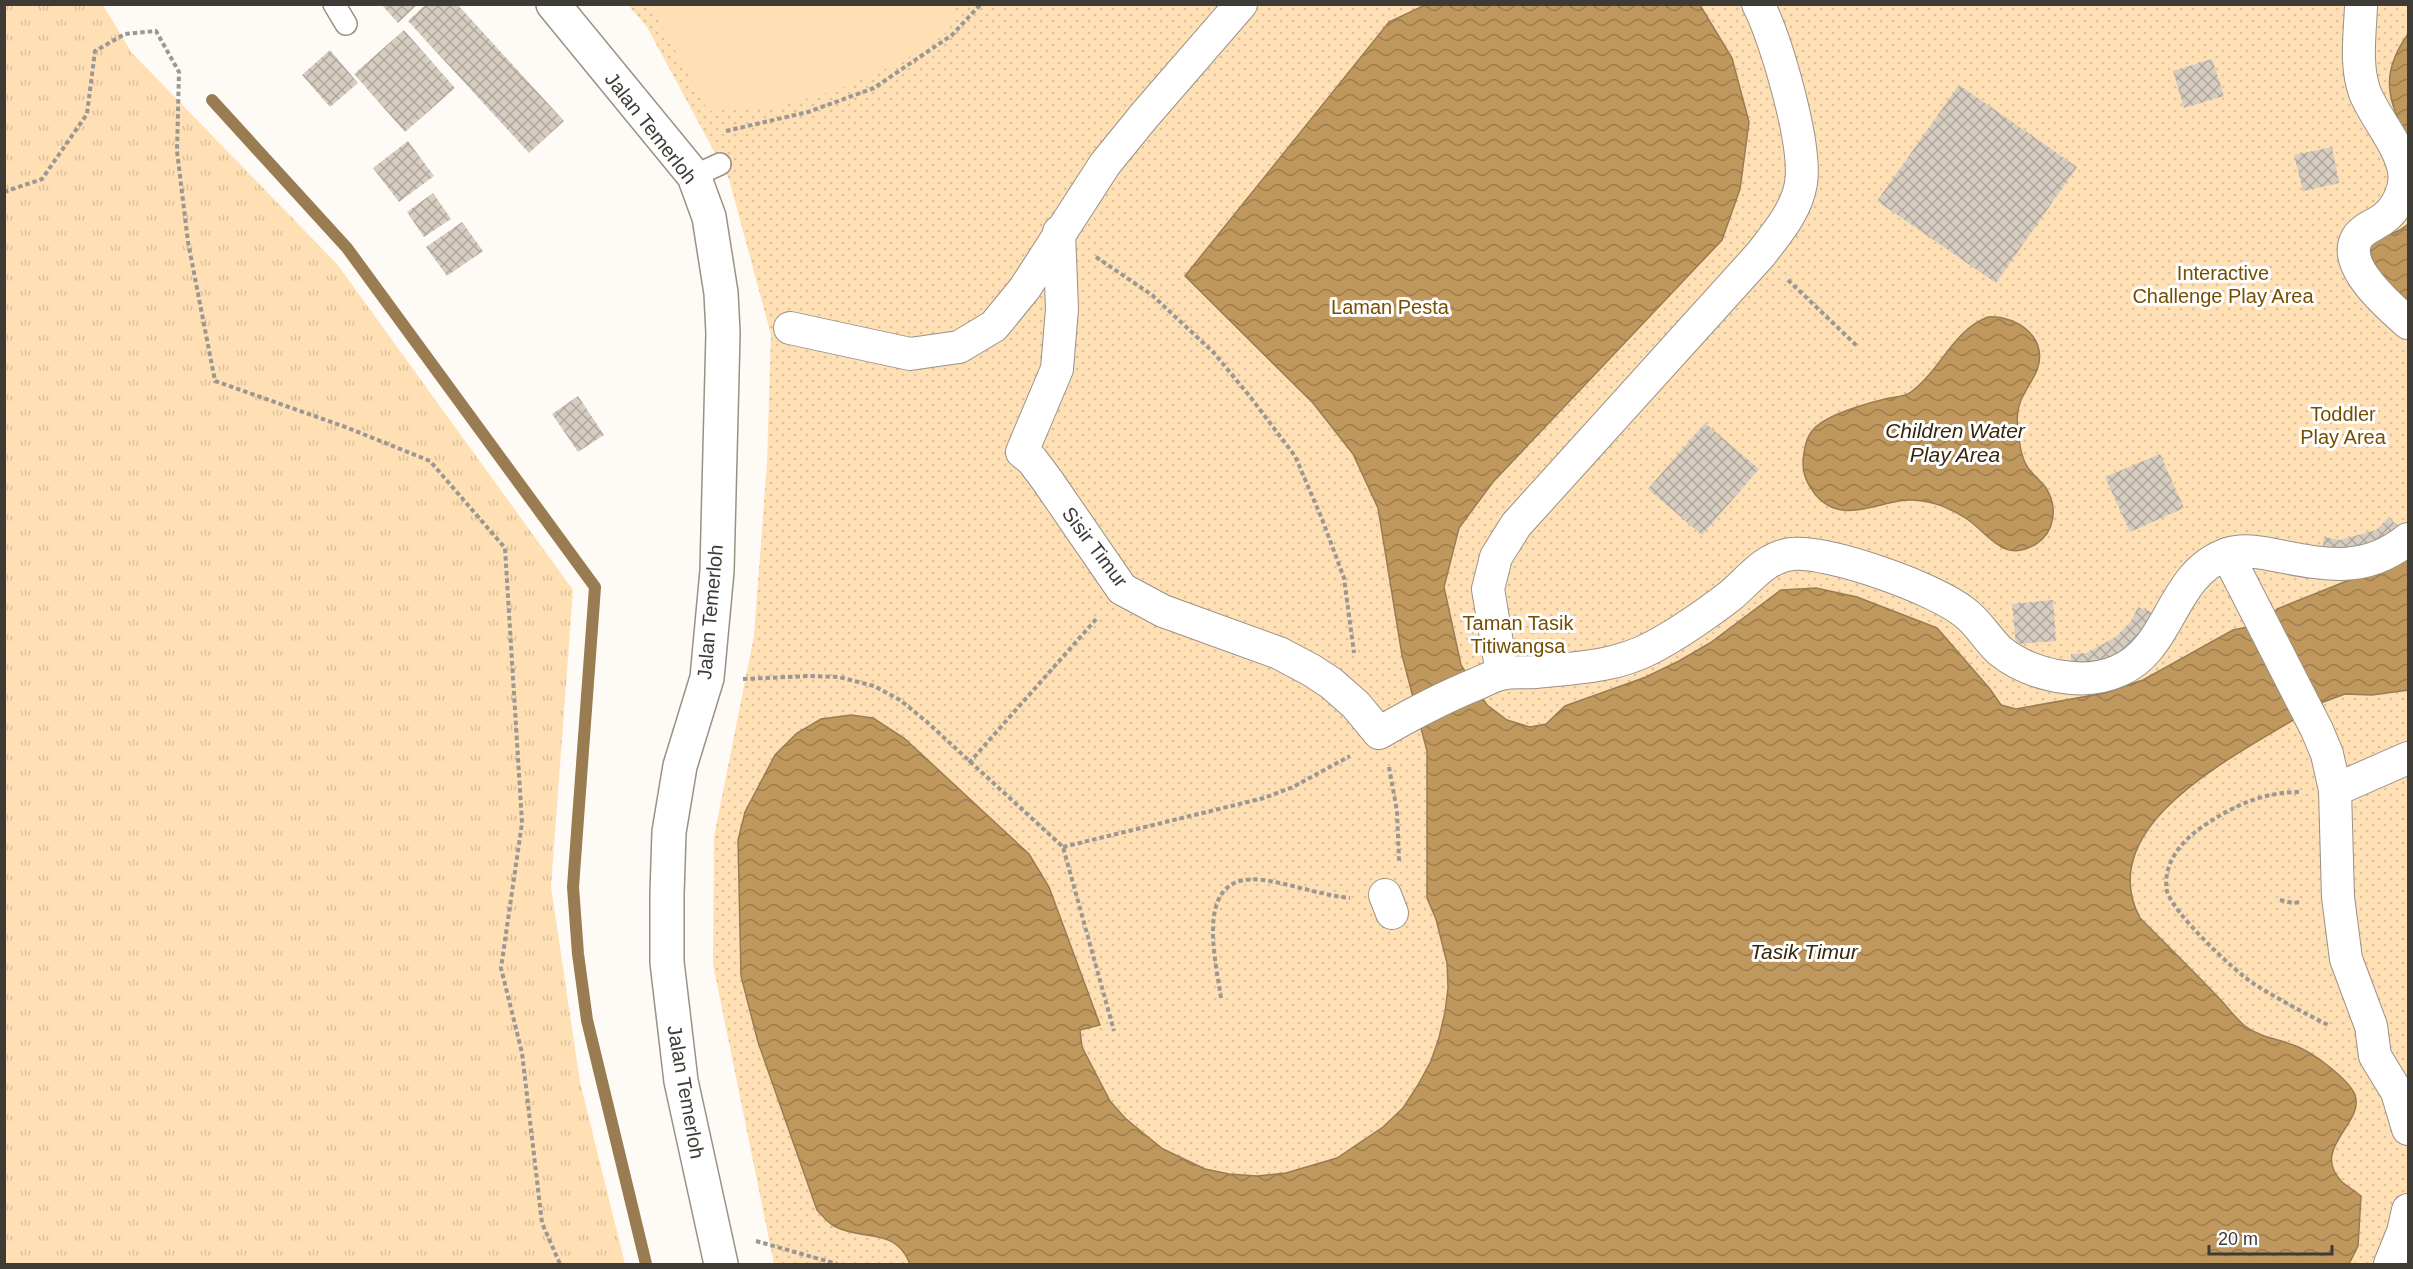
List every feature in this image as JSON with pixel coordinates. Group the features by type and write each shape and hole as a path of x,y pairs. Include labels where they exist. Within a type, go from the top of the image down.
{"street":[{"name":"Jalan Temerloh","path":"553,4 707,170 709,217 721,293 723,333 717,571 706,678 680,766 669,832 667,962 681,1081 720,1264"},
{"path":"790,328 910,354 959,347 994,326 1024,288 1105,164 1233,14 1265,4"},
{"path":"1502,673 1488,589 1496,557 1511,533 1761,255 1788,218 1801,183 1800,144 1767,21 1758,4"},
{"path":"2362,5 2360,76 2369,102 2400,158 2404,171 2401,196 2385,218 2357,236 2354,247 2355,258 2371,286 2409,323"},
{"name":"Sisir Timur","path":"1059,232 1062,309 1057,369 1022,452 1032,460 1047,480 1122,589 1163,611 1280,653 1331,683 1356,705 1378,733"},
{"path":"1378,733 1429,704 1502,673 1601,665 1626,659 1651,648 1706,613 1773,559 1791,554 1810,555 1868,569 1917,587 1964,611 1999,650 2016,662 2069,679 2097,677 2117,672 2146,651 2156,640 2183,589 2196,573 2227,554 2248,551 2339,566 2378,558 2394,551 2409,539"},
{"path":"2227,554 2318,730 2327,754 2335,790 2334,826 2341,931 2346,959 2371,1026 2375,1056 2397,1092 2409,1129"},
{"path":"2335,790 2409,758"},
{"path":"2390,1264 2409,1210"}],"lane":[{"path":"334,4 346,24"}],"path":[{"path":"717,133 808,112 874,88 952,35 981,4"},
{"path":"4,192 42,179 87,114 94,51 125,34 156,31 179,72 177,151 188,243 215,381 348,428 430,461 504,548 522,823 501,968 522,1053 542,1223 560,1264"},
{"path":"1059,232 1152,295 1213,352 1295,456 1344,578 1353,632 1356,705"},
{"path":"1761,255 1857,346"},
{"path":"969,763 1122,589"},
{"path":"706,678 839,677 874,686 900,700 1063,847 1114,1031"},
{"path":"1063,847 1264,798 1293,787 1340,762 1378,733 1392,781 1399,836 1397,874 1389,904 1342,897 1263,880 1236,882 1225,888 1217,900 1213,936 1221,998"},
{"path":"2335,790 2281,792 2256,798 2214,818 2195,831 2169,864 2166,878 2168,894 2176,909 2204,939 2252,982 2350,1037 2375,1056"},
{"path":"747,1238 837,1264"}],"green space":[{"path":"5,4 103,5 132,53 337,264 573,590 551,887 580,1082 625,1264 5,1264"},
{"name":"Taman Tasik Titiwangsa","path":"628,5 2408,5 2408,1264 774,1264 713,964 714,837 754,636 767,463 771,335 729,179 647,27"},
{"path":"647,5 956,5 948,31 903,61 837,90 775,108 708,111 656,15"}],"water":[{"name":"Tasik Timur","path":"1425,5 1700,5 1732,58 1749,122 1740,189 1722,240 1493,482 1459,528 1444,587 1461,665 1487,705 1507,720 1530,727 1546,724 1565,706 1646,677 1679,661 1710,643 1781,590 1816,588 1857,597 1937,628 2001,705 2016,709 2105,693 2143,680 2233,630 2247,627 2298,717 2208,773 2177,797 2152,824 2135,853 2130,884 2140,918 2208,986 2241,1023 2257,1033 2296,1046 2311,1054 2346,1081 2355,1095 2356,1106 2353,1116 2334,1147 2332,1158 2333,1170 2342,1182 2361,1196 2358,1246 2349,1264 910,1264 904,1252 896,1244 887,1239 845,1231 834,1226 817,1210 758,1042 741,976 738,840 745,812 775,755 797,733 821,719 851,715 873,718 904,738 1029,854 1049,887 1100,1025 1080,1030 1082,1047 1110,1101 1125,1118 1163,1149 1205,1169 1257,1176 1286,1173 1337,1158 1383,1127 1403,1108 1431,1061 1439,1038 1448,988 1447,963 1436,919 1427,898 1427,751 1402,655 1378,508 1353,454 1313,403 1185,276 1389,22"},
{"path":"2408,34 2408,142 2392,100 2390,76 2399,49"},
{"path":"2408,224 2408,301 2377,268 2370,252 2370,243"},
{"name":"Children Water Play Area","path":"1988,317 1999,317 2019,324 2028,331 2038,348 2040,358 2037,370 2020,401 2017,422 2024,461 2046,488 2052,503 2053,519 2042,539 2025,549 2015,551 2006,549 1960,514 1917,500 1899,501 1854,510 1834,508 1824,503 1806,480 1804,470 1805,447 1812,431 1826,420 1846,411 1908,394 1921,383 1965,331"},
{"path":"2408,553 2408,690 2372,695 2345,694 2315,705 2269,621 2277,609 2397,561"}],"building":[{"path":"381,4 418,4 398,23"},
{"path":"426,4 457,4 564,121 529,153 408,21"},
{"path":"404,30 455,88 405,132 354,74"},
{"path":"330,50 358,83 330,107 302,75"},
{"path":"2212,59 2224,96 2184,108 2173,71"},
{"path":"1959,85 2077,167 1996,283 1877,201"},
{"path":"408,141 434,176 399,202 373,168"},
{"path":"2332,147 2339,183 2303,191 2294,155"},
{"path":"433,193 451,219 424,237 407,212"},
{"path":"462,222 483,251 447,276 426,247"},
{"path":"578,396 604,435 578,452 552,414"},
{"path":"1705,423 1759,469 1702,535 1648,489"},
{"path":"2160,454 2184,508 2130,532 2105,477"},
{"path":"2389,517 2403,532 2384,548 2321,556 2324,537 2340,540 2376,530"},
{"path":"2053,600 2056,641 2016,644 2012,604"},
{"path":"2138,607 2159,615 2130,652 2071,673 2071,654 2087,653 2117,636 2131,621"}],"waterway":[{"path":"212,100 347,248 595,587 573,887 578,954 587,1020 646,1264"}],"park label":[{"name":"Interactive Challenge Play Area","path":"2223,284"},
{"name":"Laman Pesta","path":"1390,307"},
{"name":"Toddler Play Area","path":"2343,426"}]}
